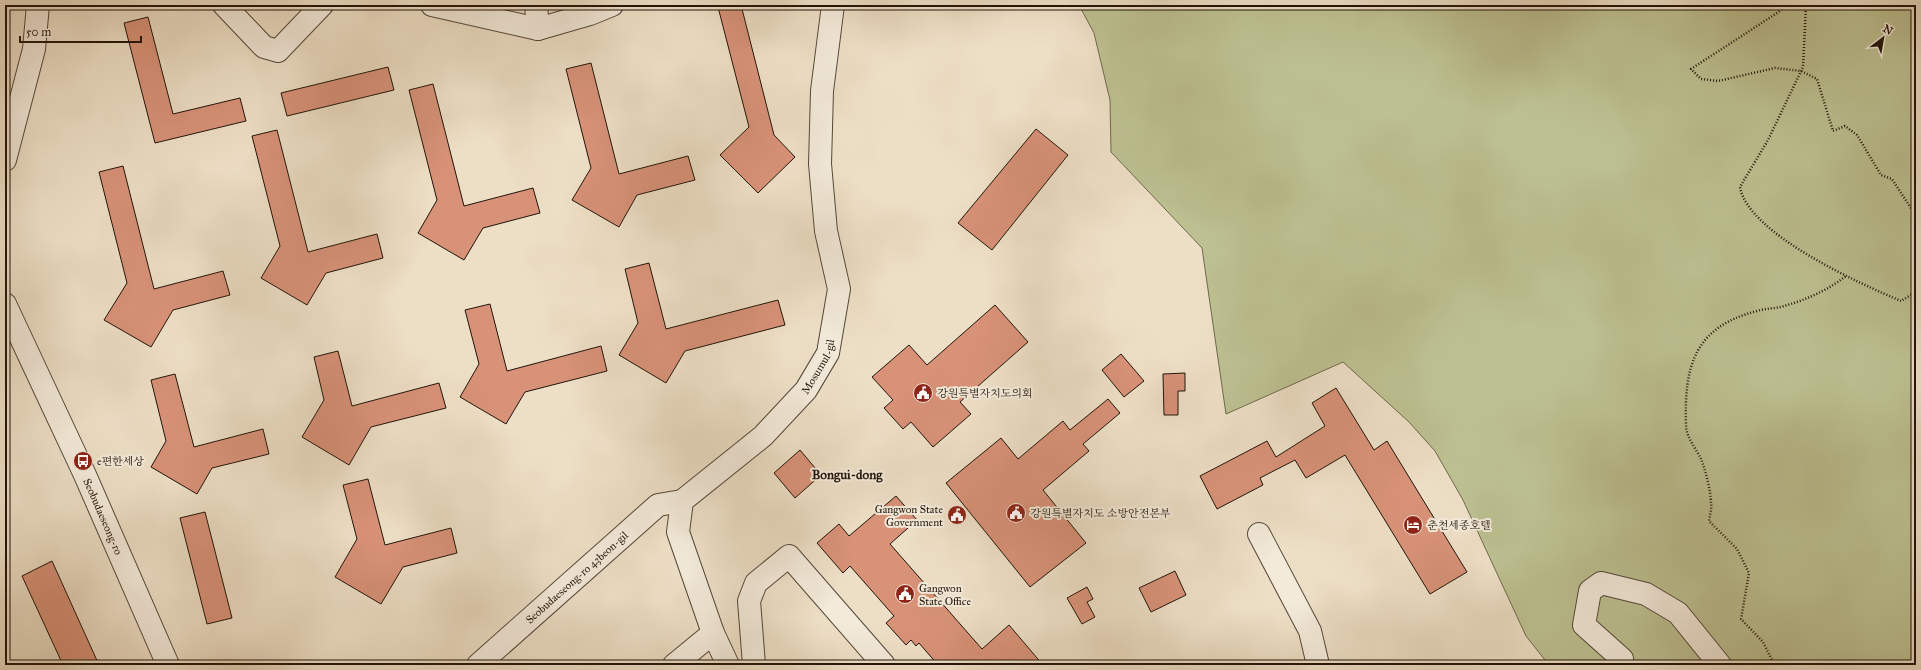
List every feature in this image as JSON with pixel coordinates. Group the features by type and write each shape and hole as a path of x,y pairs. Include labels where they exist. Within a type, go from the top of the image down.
{"street":[{"path":"5,160 34,49 38,5"},
{"path":"224,5 264,47 278,51 322,5"},
{"path":"432,5 458,8 538,29 590,14 612,5"},
{"path":"536,5 538,29"},
{"name":"Mosumul-gil","path":"682,501 763,436 806,390 828,353 839,289 826,231 820,164 822,91 833,5"},
{"name":"Seobudaeseong-ro","path":"5,304 85,475 168,665"},
{"path":"682,501 678,532 713,633 728,665"},
{"name":"Seobudaeseong-ro 43beon-gil","path":"478,665 658,505 682,501"},
{"path":"1259,534 1310,631 1318,665"},
{"path":"754,665 749,601 756,583 789,556 884,665"},
{"path":"1622,665 1622,659 1584,625 1590,591 1601,583 1646,594 1678,613 1720,665"},
{"path":"674,665 713,633"}],"path":[{"path":"1786,5 1780,11 1691,69 1701,79 1718,81 1775,68 1801,71 1816,79 1833,132 1845,126 1857,135 1881,175 1892,179 1916,216"},
{"path":"1806,5 1803,67 1771,133 1740,187 1742,195 1751,210 1775,232 1798,249 1846,276 1901,301 1916,292"},
{"path":"1772,665 1773,662 1763,642 1741,619 1749,573 1737,549 1709,521 1712,502 1701,460 1686,428 1688,380 1696,353 1707,336 1722,324 1757,310 1783,306 1810,297 1834,286 1846,276"}],"green space":[{"path":"1079,5 1916,5 1916,665 1549,665 1526,636 1463,500 1435,451 1409,422 1343,362 1226,414 1202,248 1111,152 1110,100 1094,33"}],"building":[{"path":"741,5 774,135 795,157 758,193 720,155 749,127 718,7"},
{"path":"148,17 173,114 240,98 246,121 155,143 124,23"},
{"path":"591,63 619,174 688,156 695,180 637,195 619,227 572,200 591,168 566,69"},
{"path":"388,67 394,90 287,116 281,93"},
{"path":"433,84 464,206 533,188 540,213 483,228 464,260 418,233 437,200 409,90"},
{"path":"1036,129 1068,155 992,250 958,223"},
{"path":"277,130 308,252 377,234 383,258 326,273 307,305 261,278 280,246 252,136"},
{"path":"123,166 154,289 223,271 230,295 173,310 151,347 104,320 127,283 99,172"},
{"path":"649,263 666,329 778,300 785,325 685,351 666,383 619,355 638,323 625,269"},
{"path":"490,304 507,371 601,346 607,371 525,392 506,424 460,397 479,364 465,310"},
{"path":"995,305 1028,342 960,402 971,414 933,447 911,422 903,429 884,408 893,400 872,377 909,345 927,365"},
{"path":"338,351 352,406 439,383 446,408 371,427 349,465 302,437 324,400 314,357"},
{"path":"1121,354 1144,381 1124,397 1102,370"},
{"path":"1185,373 1185,391 1178,391 1178,415 1164,415 1163,374"},
{"path":"175,374 194,447 263,429 269,454 212,468 197,494 151,467 166,441 151,380"},
{"name":"춘천세종호텔","path":"1336,388 1374,450 1387,441 1467,572 1430,594 1345,455 1306,478 1295,460 1260,478 1263,485 1217,509 1200,476 1267,441 1276,457 1325,426 1312,403"},
{"name":"강원특별자치도 소방안전본부","path":"1108,399 1120,413 1083,444 1089,451 1043,490 1086,543 1030,587 946,483 1001,438 1018,459 1063,421 1070,430"},
{"path":"800,450 821,475 795,498 774,473"},
{"path":"368,479 385,545 451,528 457,553 403,567 381,604 335,577 357,539 343,485"},
{"name":"Gangwon State Office","path":"896,496 917,520 890,544 982,649 1009,625 1043,665 938,665 919,643 916,646 911,640 906,645 886,623 894,616 850,566 843,573 817,543 839,524 849,536"},
{"path":"205,512 232,618 207,624 180,518"},
{"path":"52,561 99,665 63,665 22,576"},
{"path":"1175,571 1186,595 1151,612 1139,588"},
{"path":"1087,587 1093,599 1087,602 1095,617 1082,624 1067,598"}],"place":[{"name":"강원특별자치도의회","path":"923,393"},
{"name":"e편한세상","path":"83,461"},
{"name":"강원특별자치도 소방안전본부","path":"1016,513"},
{"name":"Gangwon State Government","path":"957,515"},
{"name":"춘천세종호텔","path":"1413,525"},
{"name":"Gangwon State Office","path":"905,594"}],"district":[{"name":"Bongui-dong","path":"847,475"}]}
